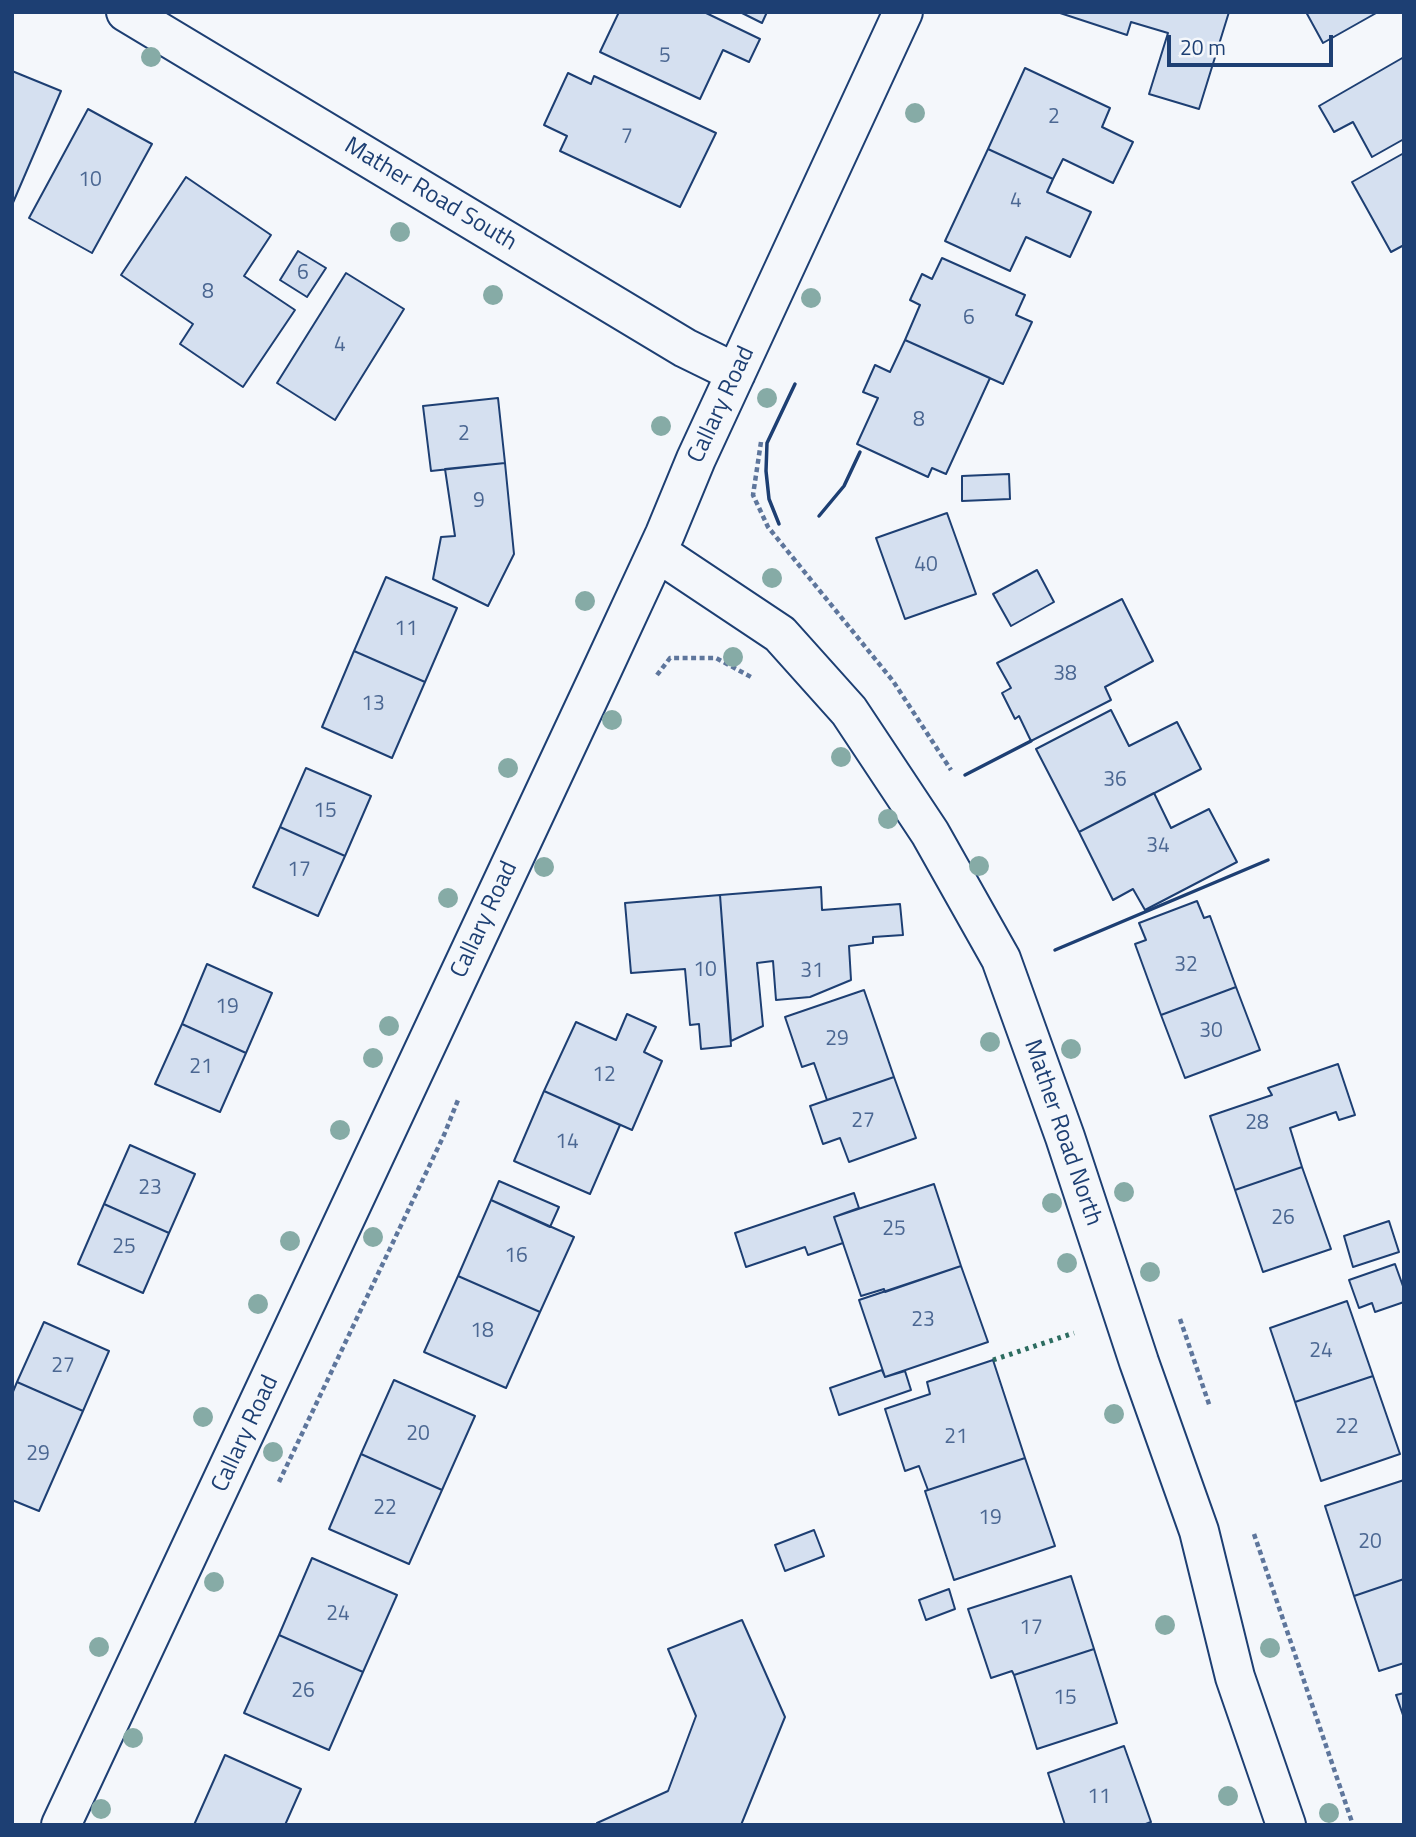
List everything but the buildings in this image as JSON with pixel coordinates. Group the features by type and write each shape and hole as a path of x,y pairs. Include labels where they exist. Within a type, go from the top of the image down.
{"street":[{"name":"Mather Road South","path":"127,12 685,348 736,373"},
{"name":"Callary Road","path":"61,1825 657,552 736,373 903,12"},
{"name":"Mather Road North","path":"657,552 780,634 849,711 930,833 1001,959 1065,1137 1139,1362 1199,1531 1236,1677 1286,1825"}],"path":[{"path":"656,676 670,658 716,658 752,678"},
{"path":"276,1489 459,1099"}],"hedge":[{"path":"993,1360 1074,1333"}],"wall":[{"path":"779,524 769,499 767,443 795,384"},
{"path":"819,516 844,486 860,452"},
{"path":"965,775 1031,741"},
{"path":"1055,950 1268,860"}]}
